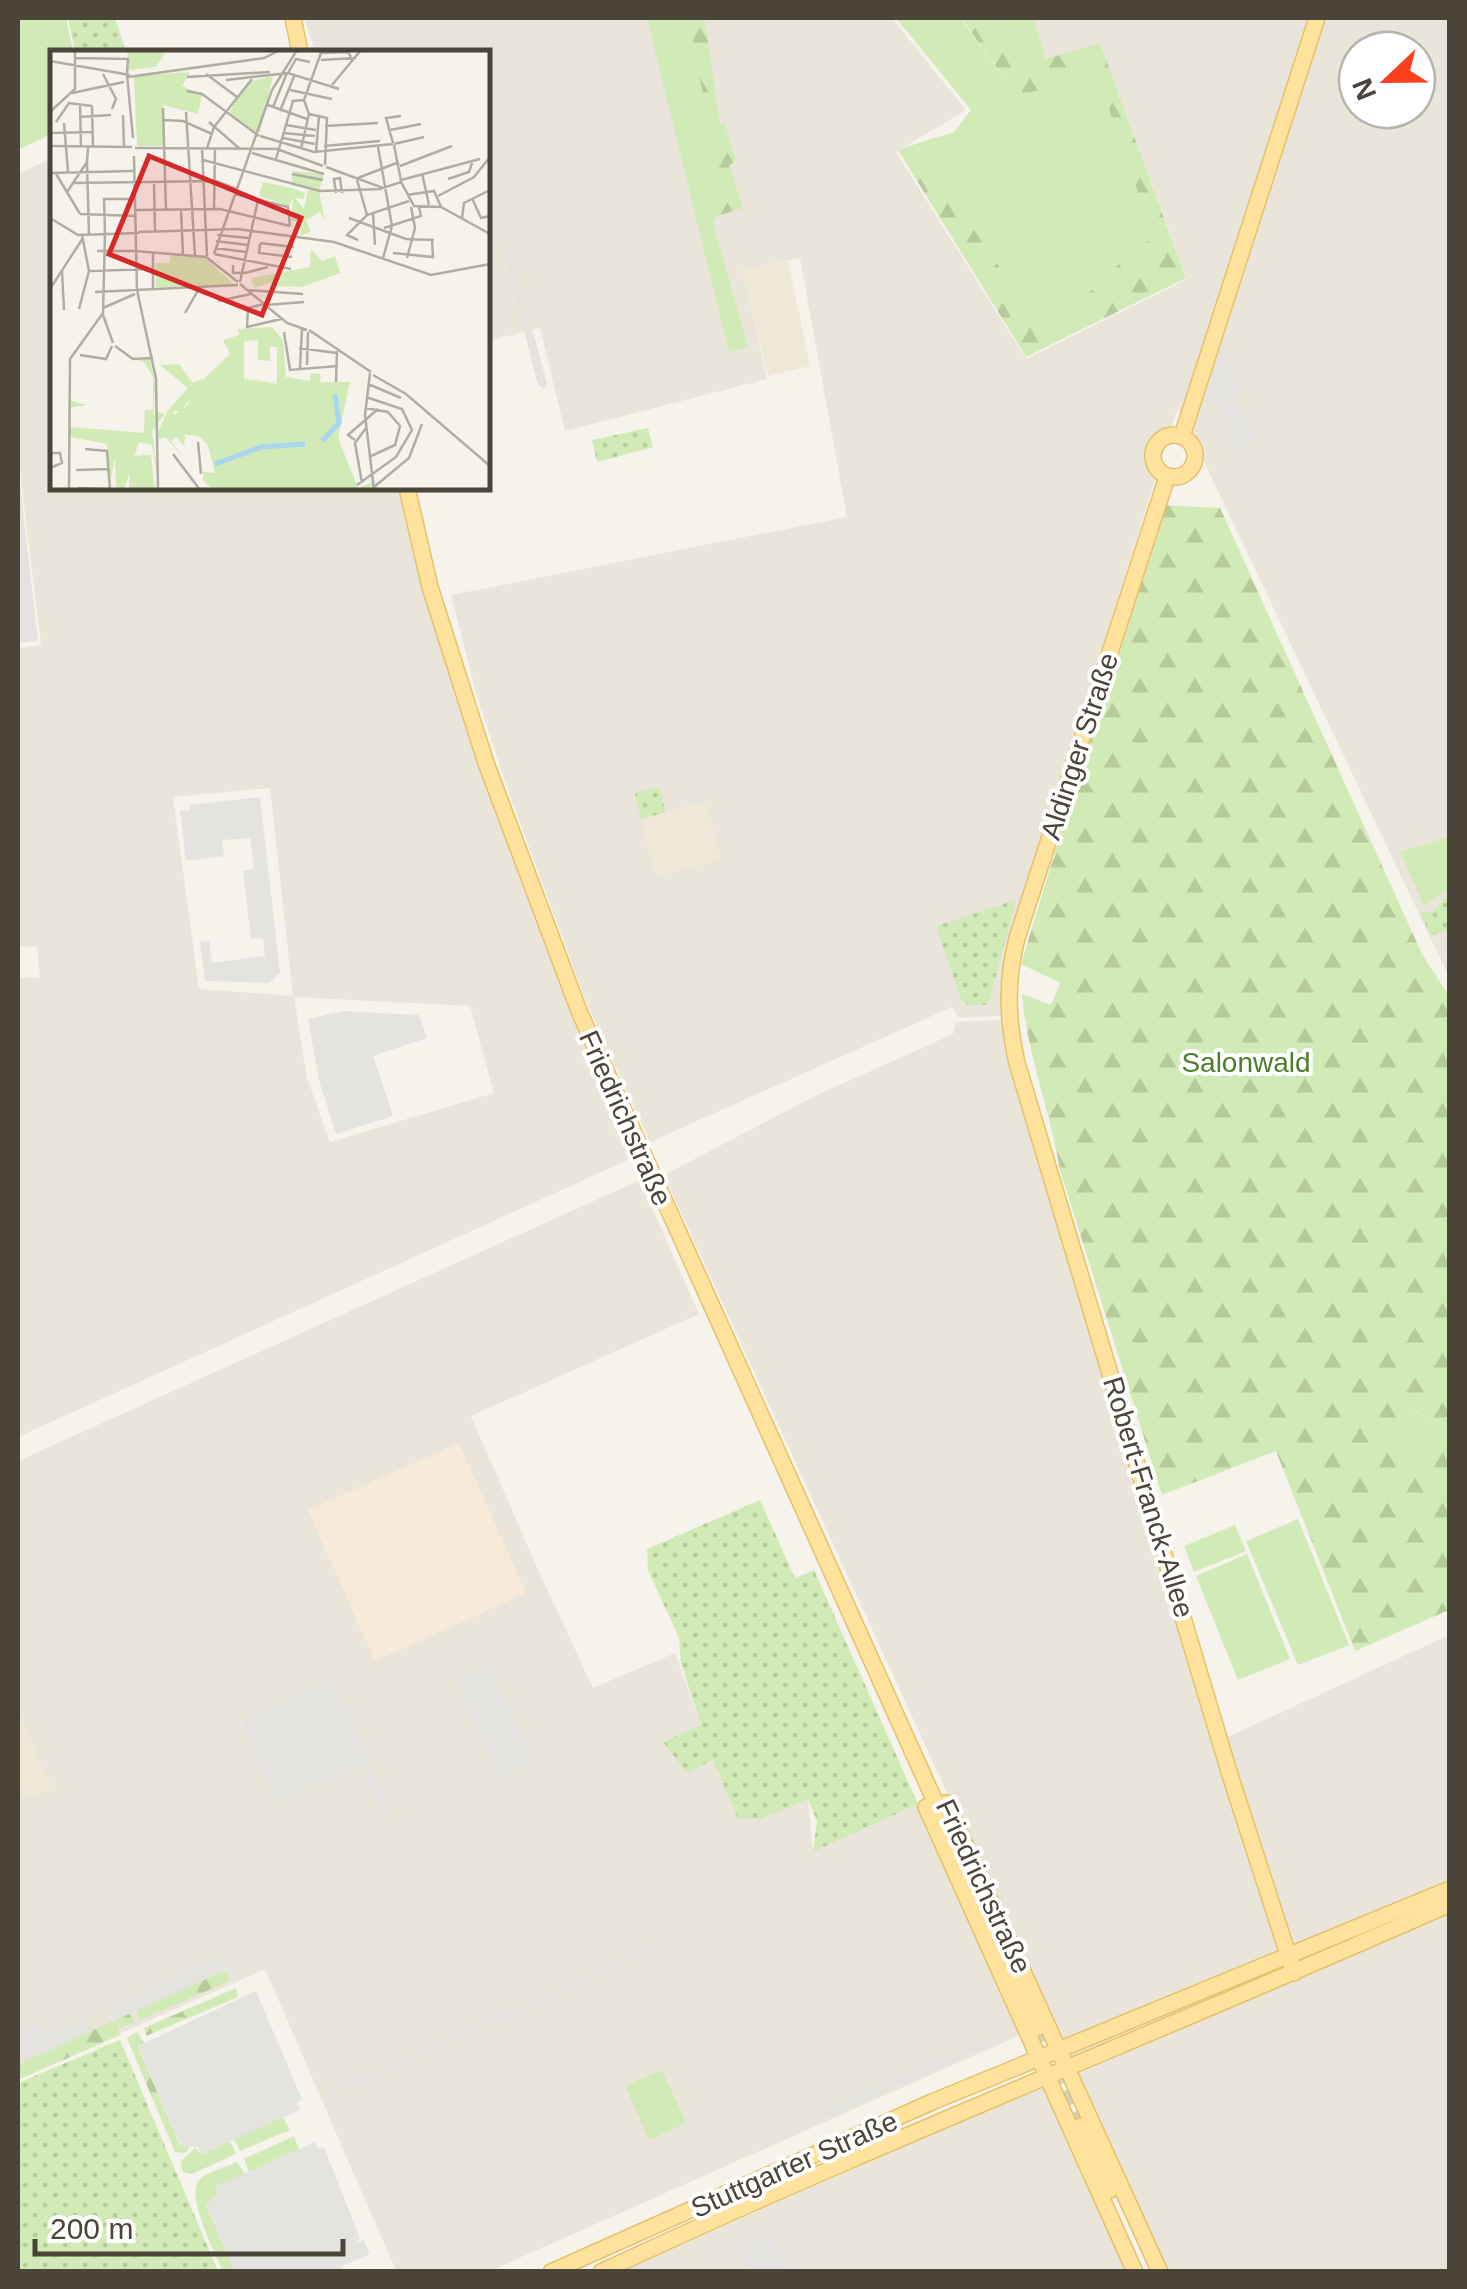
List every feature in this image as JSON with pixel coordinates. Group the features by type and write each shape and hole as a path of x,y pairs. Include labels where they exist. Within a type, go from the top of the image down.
{"main road":[{"path":"293,18 300,50"},
{"path":"1182,436 1317,18"},
{"path":"1182,436 1194,449 1195,462 1184,475 1167,476 1156,469 1153,451 1164,437 1182,436"},
{"name":"Aldinger Straße","path":"1009,1019 1010,967 1016,938 1167,476"},
{"name":"Friedrichstraße","path":"407,490 439,616 545,928 649,1171 1037,2028"},
{"name":"Robert-Franck-Allee","path":"1009,1019 1017,1063 1230,1775 1294,1973"},
{"name":"Friedrichstraße","path":"899,1727 924,1761 962,1835 1060,2049"},
{"name":"Friedrichstraße","path":"899,1727 908,1767 1038,2058"},
{"name":"Stuttgarter Straße","path":"551,2272 1038,2058 1450,1888"},
{"name":"Stuttgarter Straße","path":"601,2272 1048,2074 1450,1904"},
{"path":"1060,2049 1160,2272"},
{"path":"1038,2058 1135,2272"},
{"path":"1081,2126 1146,2272"}],"shaded area":[{"path":"304,18 892,18 966,110 896,152 1026,359 1187,279 1100,44 1046,59 1034,18 1449,18 1449,977 1178,407 1006,953 1002,1016 959,1018 952,1007 650,1142 587,1004 511,798 476,693 451,595 847,517 800,258 743,270 767,379 565,431 540,328 490,340 490,50 314,50"},
{"path":"50,159 50,490 408,490 486,763 641,1154 18,1437 18,985 21,977 40,978 37,946 18,947 18,648 41,645 18,454 18,174","holes":["270,788 293,996 199,989 173,797","294,997 470,1006 494,1093 330,1142 307,1078"]},
{"path":"507,236 547,384 544,389 538,385 502,244"},
{"path":"788,260 810,366 768,376 742,271"},
{"path":"1220,346 1243,394 1236,399 1251,432 1256,431 1260,439 1232,453 1230,425 1217,401 1207,397"},
{"path":"18,467 38,641 18,643"},
{"path":"260,797 280,973 269,983 205,981 200,942 209,941 212,963 265,956 263,938 251,939 243,871 254,869 250,838 222,840 224,856 186,861 180,811 190,810 190,805"},
{"path":"706,802 721,860 656,876 641,819"},
{"path":"343,1011 419,1015 427,1038 373,1056 393,1116 336,1134 319,1080 308,1019"},
{"path":"1009,1019 1221,1740 1449,1635 1449,2271 1166,2271 664,1175 815,1096 953,1034 956,1022"},
{"path":"640,1180 699,1314 471,1416 539,1572 593,1688 675,1653 701,1725 664,1742 808,1799 813,1852 918,1804 1027,2032 488,2272 396,2271 265,1969 18,2079 18,1461"},
{"path":"459,1443 526,1593 375,1661 308,1510"},
{"path":"489,1663 535,1763 500,1779 454,1679"},
{"path":"334,1678 395,1820 386,1824 361,1766 275,1803 243,1726 246,1716"},
{"path":"18,1712 52,1788 26,1799 18,1782"},
{"path":"658,1943 661,1950 330,2098 326,2090"},
{"path":"219,1954 226,1970 114,2021 107,2007"},
{"path":"256,1991 302,2099 297,2103 300,2110 201,2154 198,2147 181,2146 138,2046"},
{"path":"87,2015 92,2031 18,2064 18,2032 38,2023 44,2034"},
{"path":"979,2040 990,2045 832,2116 822,2110"},
{"path":"1046,2087 1130,2272 620,2272"},
{"path":"315,2142 318,2149 324,2147 360,2238 355,2243 364,2240 370,2254 342,2266 343,2271 235,2271 206,2204 218,2195 215,2187"},
{"path":"770,2231 788,2271 748,2271 737,2246"}],"green space":[{"path":"18,18 66,18 73,50 50,50 50,135 18,150"},
{"path":"68,18 115,18 125,50 75,50"},
{"path":"647,18 688,18 712,139 707,156 719,208 713,223 748,347 729,352"},
{"path":"688,18 704,18 720,124 725,124 736,161 729,165 743,208 714,217 719,208 707,156 712,139"},
{"path":"896,18 960,18 1017,96 1097,73 1153,236 1101,279 1064,320 1039,327 915,144 954,132 971,110"},
{"path":"961,18 1004,18 1028,64 1100,43 1186,278 1026,357 898,150 915,144 1040,326 1064,320 1101,279 1153,236 1097,74 1017,96"},
{"path":"1004,18 1034,18 1046,59 1028,64"},
{"path":"648,428 653,447 597,462 592,440"},
{"name":"Salonwald","path":"1161,505 1220,508 1422,954 1449,996 1449,1610 1355,1651 1276,1451 1162,1495 1060,1170 1029,1039 1022,994 1051,1005 1060,983 1021,964","holes":["1410,1406 1444,1431 1412,1465 1399,1423"]},
{"path":"659,787 666,812 641,819 635,793"},
{"path":"1449,837 1449,889 1424,906 1400,852"},
{"path":"1449,894 1449,931 1430,935 1420,912 1432,913"},
{"path":"1016,900 990,998 985,1005 967,1005 960,997 936,926"},
{"path":"1409,1406 1444,1431 1412,1465 1399,1423"},
{"path":"760,1500 795,1578 814,1570 918,1804 813,1852 817,1821 808,1799 761,1819 738,1819 713,1760 687,1773 663,1742 701,1725 681,1663 679,1638 648,1570 647,1549"},
{"path":"1298,1519 1349,1645 1298,1665 1246,1541"},
{"path":"1235,1525 1246,1551 1194,1572 1184,1546"},
{"path":"1247,1554 1290,1659 1238,1680 1196,1576"},
{"path":"226,1970 230,1981 139,2020 136,2010"},
{"path":"236,1988 238,1997 146,2036 144,2028"},
{"path":"131,2013 135,2023 118,2028 120,2035 18,2080 18,2064"},
{"path":"137,2032 144,2043 138,2047 180,2145 190,2145 186,2153 175,2152 127,2038"},
{"path":"120,2040 218,2271 18,2271 18,2083"},
{"path":"662,2070 686,2123 649,2140 625,2086"},
{"path":"283,2117 290,2130 240,2151 234,2139"},
{"path":"294,2136 299,2149 249,2172 244,2159"},
{"path":"230,2141 236,2154 192,2174 183,2172 180,2162 195,2148 202,2154"},
{"path":"237,2162 245,2174 215,2187 218,2195 206,2205 235,2271 223,2271 198,2210 196,2187 204,2176"}],"tunnel":[{"path":"1037,2028 1081,2126"}]}
